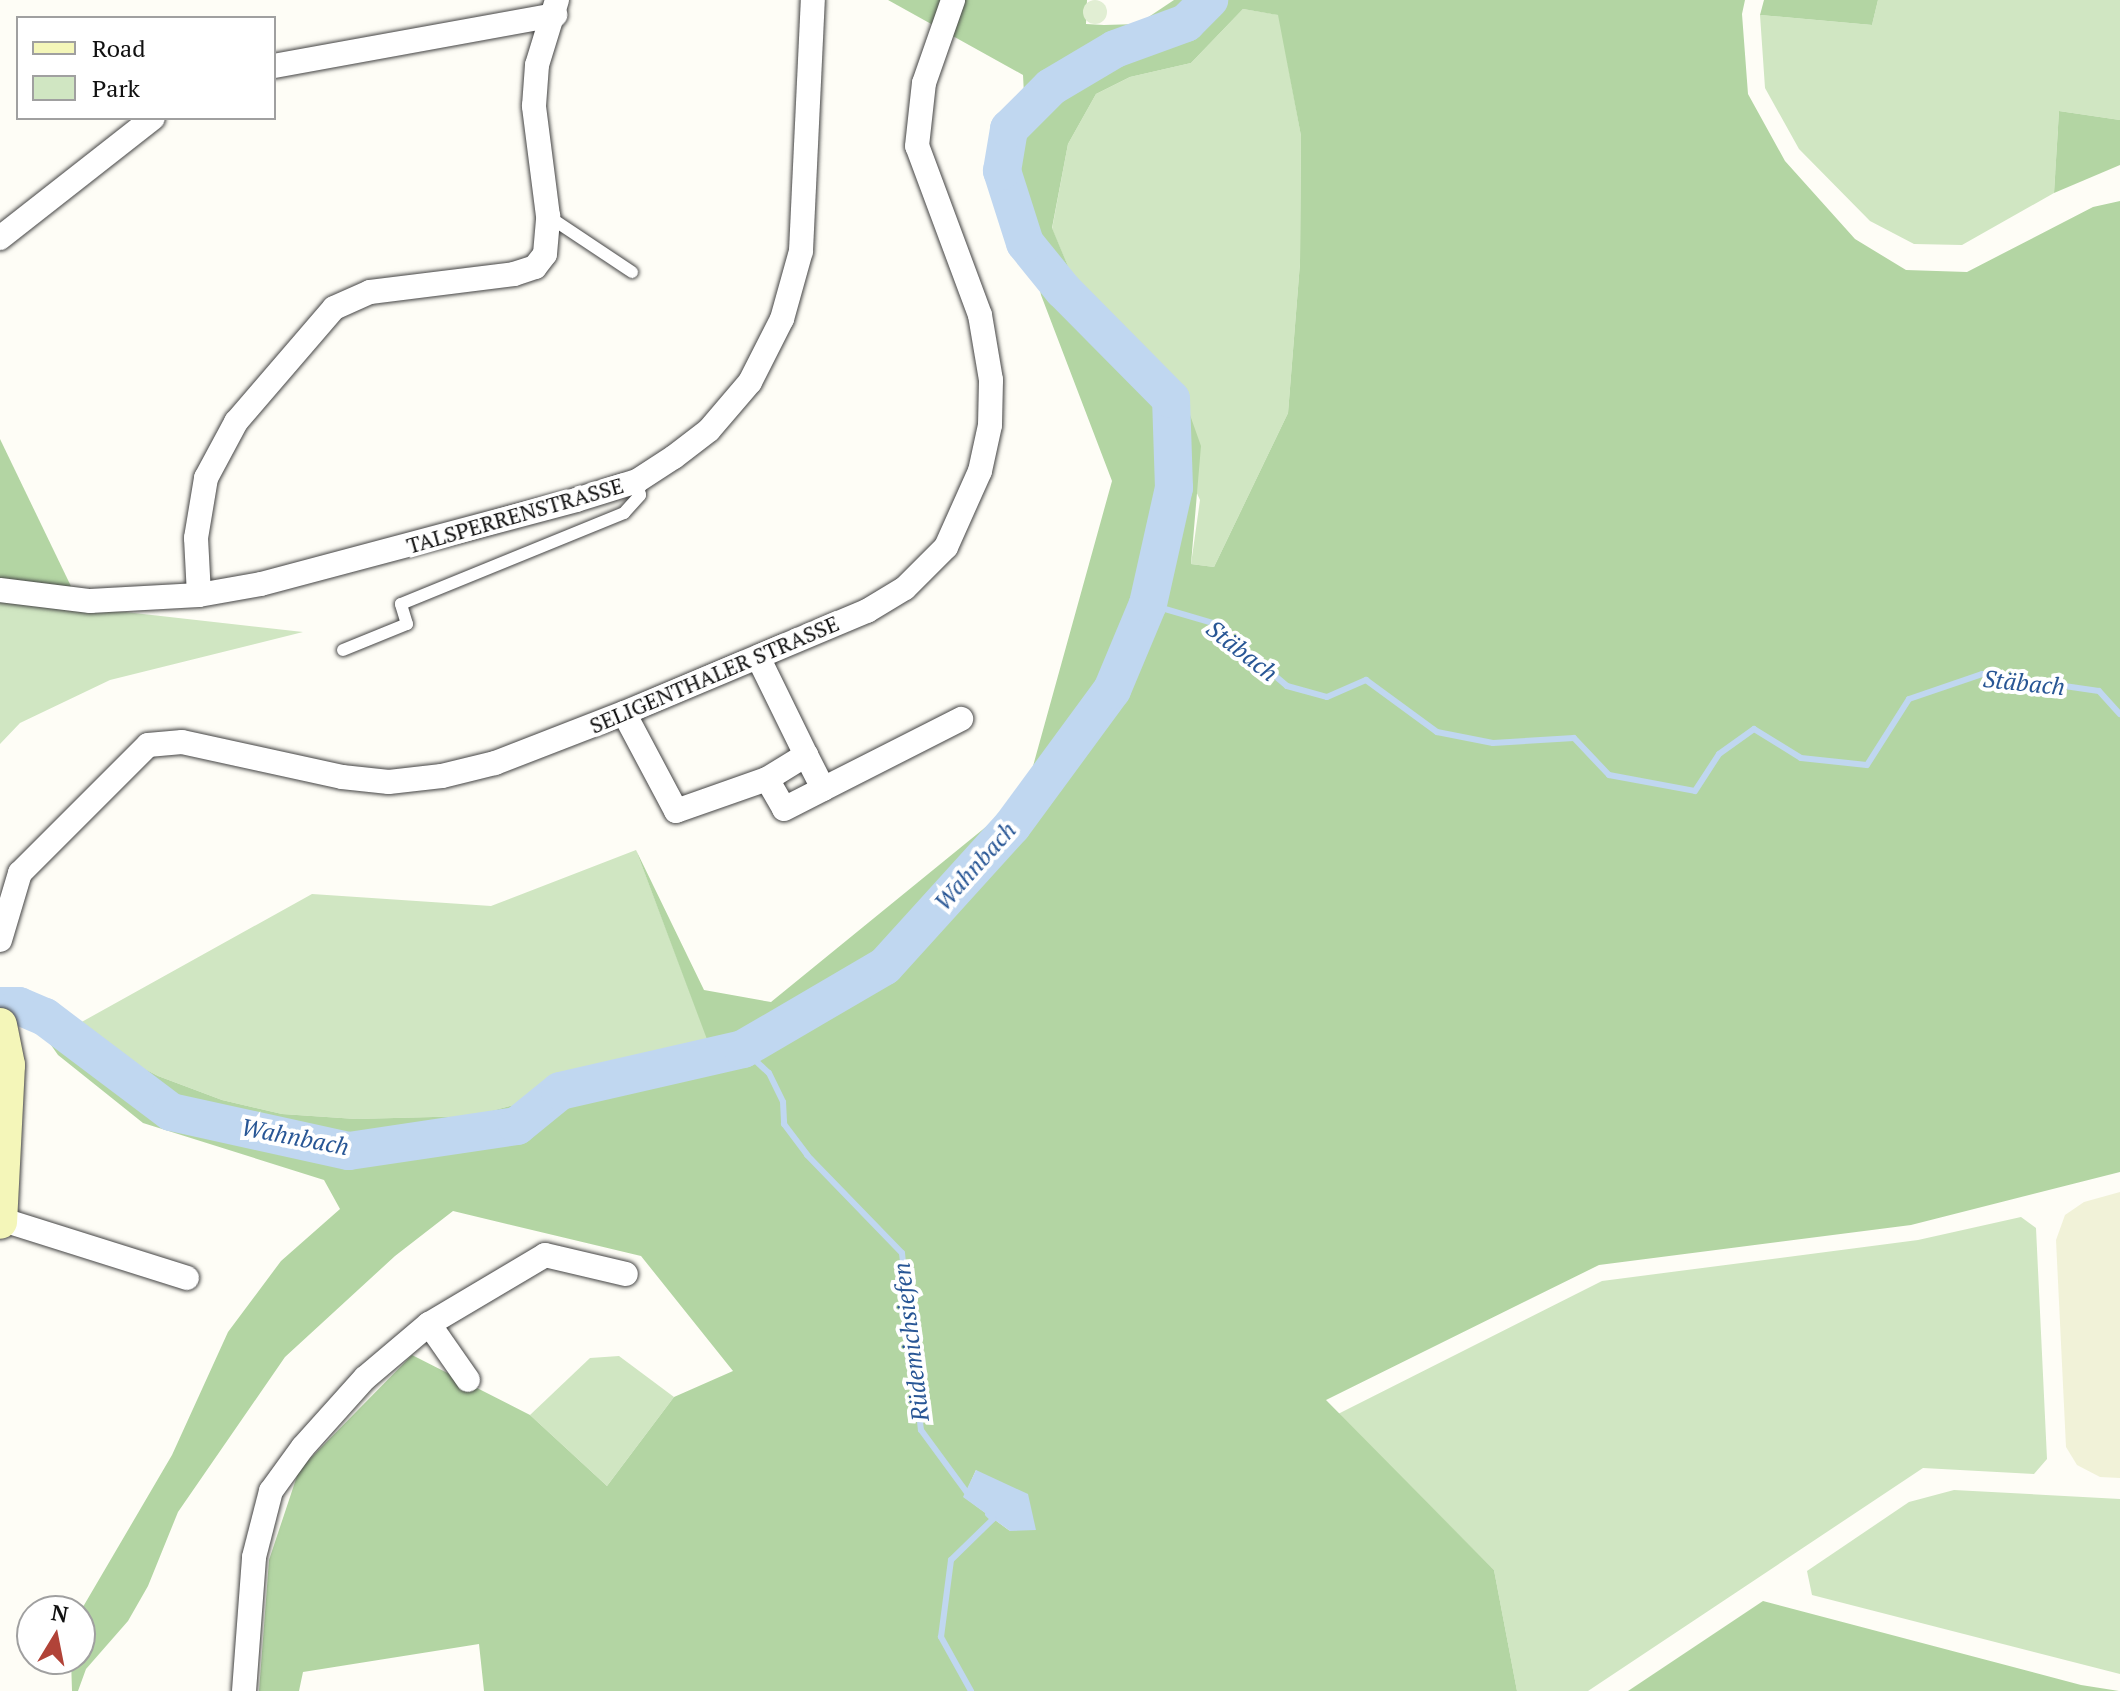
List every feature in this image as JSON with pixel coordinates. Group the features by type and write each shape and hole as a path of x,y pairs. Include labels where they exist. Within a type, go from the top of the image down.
{"main road":[{"path":"0,1221 3,1047"}],"street":[{"name":"TALSPERRENSTRASSE","path":"0,590 90,601 199,595 261,584 637,481 709,430 750,382 782,319 801,251 813,0"},
{"name":"SELIGENTHALER STRASSE","path":"0,940 20,873 148,745 182,742 342,777 389,782 442,776 495,763 624,713 867,611 905,588 946,547 980,471 990,425 991,380 980,315 917,146 924,83 953,0"},
{"path":"276,66 556,8"},
{"path":"199,595 196,538 206,478 236,422 334,308 370,292 535,267 548,243 548,216 534,106 537,65 556,8"},
{"path":"0,238 150,120"},
{"path":"758,657 823,789"},
{"path":"624,713 676,811 767,779 806,755"},
{"path":"767,779 784,809 961,719"},
{"path":"0,1221 187,1278"},
{"path":"244,1691 254,1557 271,1491 303,1447 365,1378 429,1324 545,1255 626,1274"},
{"path":"429,1324 468,1380"}],"lane":[{"path":"548,216 632,272"},
{"path":"343,650 407,624 401,604 624,513 640,495 637,481"}],"green space":[{"path":"888,0 1087,0 1086,24 1104,25 1138,24 1174,0 1745,0 1742,14 1748,94 1785,161 1855,239 1906,270 1967,272 2093,207 2120,201 2120,1172 1911,1225 1599,1265 1326,1400 1494,1570 1517,1691 484,1691 479,1644 303,1672 299,1691 259,1691 269,1560 299,1470 412,1355 530,1415 607,1486 674,1397 733,1371 641,1256 453,1211 395,1256 285,1357 178,1512 148,1586 128,1621 96,1658 96,1595 90,1595 172,1455 228,1332 281,1261 340,1209 324,1180 143,1123 58,1055 32,1018 69,1029 158,1076 222,1100 282,1114 356,1119 472,1116 616,1078 717,1066 636,850 704,990 771,1002 1025,795 1112,481 1041,295 1017,182 1025,115 1023,75","holes":["1243,9 1278,15 1301,136 1300,263 1288,413 1214,567 1191,564 1201,446 1184,398 1073,278 1052,228 1068,144 1096,94 1130,77 1191,63","976,1470 1010,1531 964,1497"]},
{"path":"1095,0 1103,4 1107,12 1103,20 1095,24 1087,20 1083,12 1087,4"},
{"path":"1764,0 1878,0 1872,25 1760,15"},
{"path":"1878,0 2120,0 2120,120 2059,111 2054,193 1962,245 1914,244 1870,221 1799,149 1765,88 1760,15 1872,25"},
{"path":"1243,9 1279,15 1301,136 1300,263 1288,413 1214,567 1191,564 1200,500 1125,336 1073,278 1052,229 1068,144 1096,94 1130,77 1191,63"},
{"path":"2059,111 2120,120 2120,165 2054,193"},
{"path":"0,439 81,607 0,602"},
{"path":"0,602 81,607 303,632 110,680 20,723 0,744"},
{"path":"636,850 718,1066 616,1078 472,1116 356,1119 282,1114 222,1100 158,1076 69,1029 312,894 491,906"},
{"path":"2120,1192 2120,1478 2100,1477 2077,1465 2066,1447 2056,1240 2065,1215 2084,1202"},
{"path":"2021,1217 2036,1228 2047,1459 2034,1474 1923,1468 1588,1691 1517,1691 1494,1570 1338,1414 1602,1281 1918,1240"},
{"path":"619,1356 674,1397 607,1486 530,1415 590,1358"},
{"path":"1954,1490 2120,1499 2120,1674 1812,1595 1807,1571 1909,1502"},
{"path":"1763,1601 2081,1685 2119,1691 1628,1691"},
{"path":"72,1675 84,1675 78,1691 72,1691"}],"water":[{"path":"976,1470 1028,1494 1036,1530 1010,1531 963,1497"}],"waterway":[{"name":"Wahnbach","path":"0,1006 19,1006 45,1017 171,1112 349,1151 517,1126 560,1091 743,1049 885,966 1012,826 1112,690 1148,604 1174,488 1171,399 1063,290 1025,243 1002,171 1009,129 1051,87 1115,49 1186,23 1209,0"},
{"name":"Stäbach","path":"1148,604 1213,623 1287,686 1327,697 1366,680 1437,732 1493,743 1574,738 1609,775 1695,791 1719,754 1754,729 1801,758 1867,765 1909,699 1982,674 2099,691 2120,714"},
{"name":"Rüdemichsiefen","path":"743,1049 769,1073 783,1102 784,1124 807,1155 902,1253 921,1430 971,1498"},
{"name":"Rüdemichsiefen","path":"971,1691 941,1637 951,1560 993,1519 988,1514"}]}
